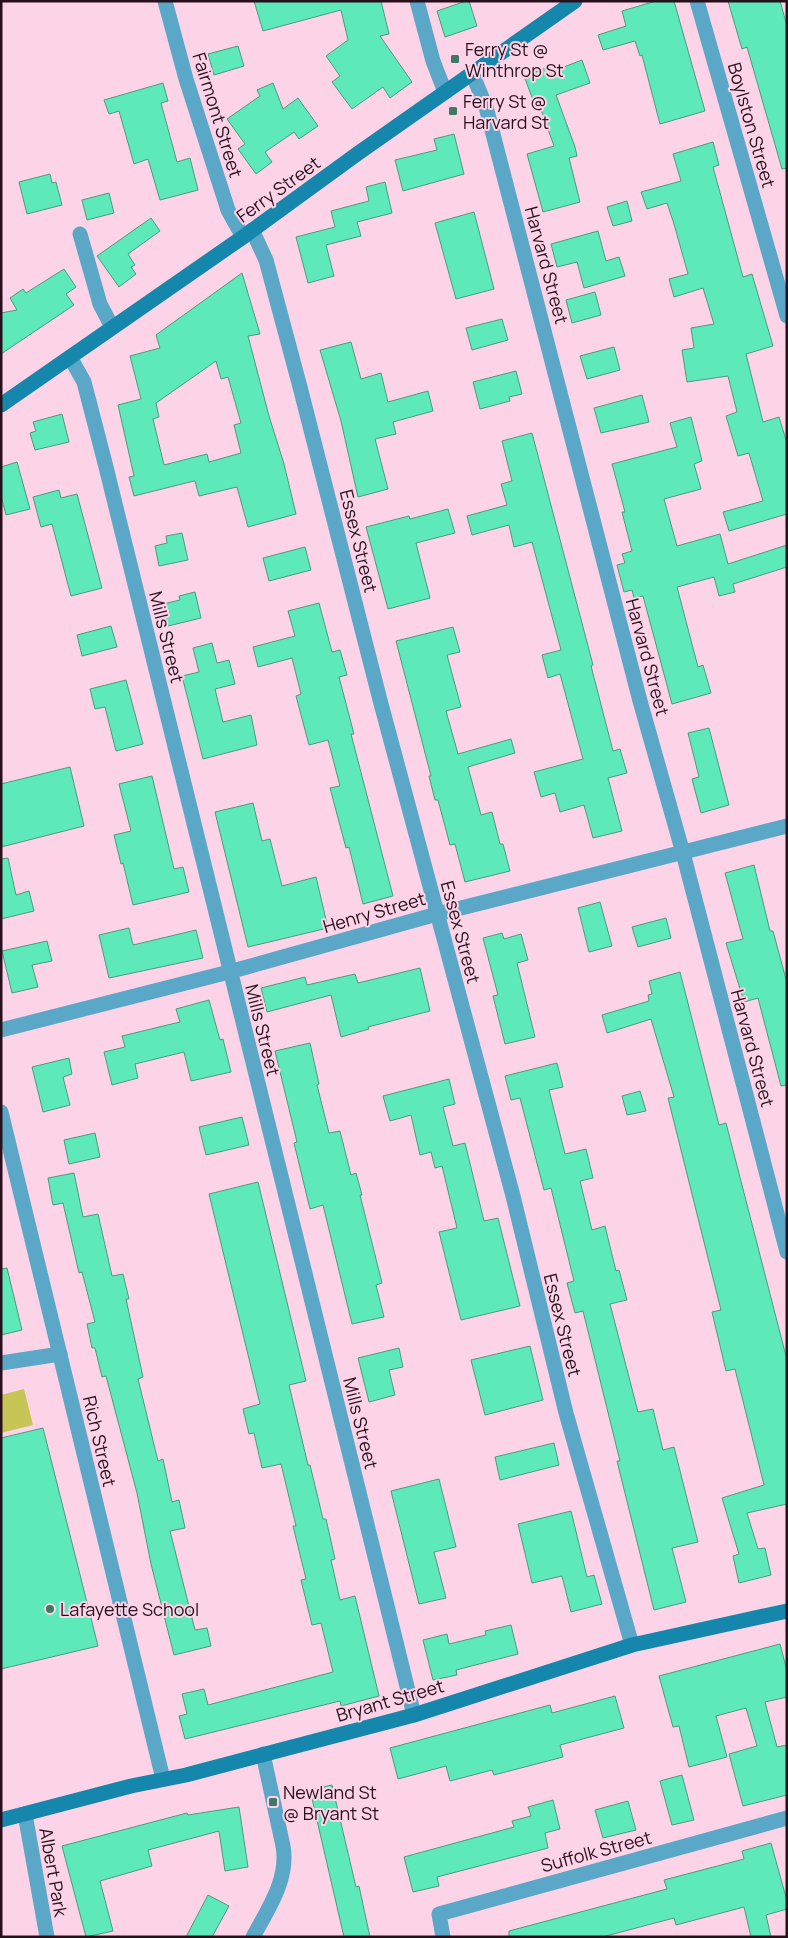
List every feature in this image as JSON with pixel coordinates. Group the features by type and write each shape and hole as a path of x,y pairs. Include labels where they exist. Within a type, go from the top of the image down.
{"main road":[{"name":"Ferry Street","path":"1,405 248,234 357,154 575,1"},
{"name":"Bryant Street","path":"1,1820 163,1779 186,1775 414,1715 632,1645 787,1611"}],"street":[{"name":"Fairmont Street","path":"165,1 186,79 228,210 248,234"},
{"path":"417,1 433,61 445,92"},
{"name":"Boylston Street","path":"697,1 787,316"},
{"name":"Harvard Street","path":"472,73 486,107 640,701 683,853 787,1252"},
{"path":"80,234 100,304 112,327"},
{"name":"Essex Street","path":"248,234 266,260 512,1196 566,1413 632,1645"},
{"name":"Mills Street","path":"70,357 84,382 102,452 414,1715"},
{"name":"Henry Street","path":"1,1030 229,972 437,914 787,826"},
{"name":"Rich Street","path":"1,1112 163,1779"},
{"path":"1,1364 60,1354"},
{"path":"253,1937 279,1884 285,1862 262,1754"},
{"name":"Albert Park","path":"25,1814 47,1937"},
{"name":"Suffolk Street","path":"443,1937 439,1914 787,1818"}],"shaded area":[{"path":"24,1389 33,1425 1,1433 1,1395"}],"building":[{"path":"254,1 381,1 389,34 380,36 412,82 390,98 383,87 352,109 332,82 340,76 326,56 348,40 341,10 263,31"},
{"path":"469,1 477,26 445,37 437,11"},
{"path":"656,1 674,1 705,111 660,124 642,55 640,56 635,41 603,50 598,35 626,26 622,11"},
{"path":"728,1 780,1 787,26 787,168 782,169 747,47 742,49"},
{"path":"238,46 244,66 214,75 208,54"},
{"path":"582,60 590,83 556,95 575,147 577,156 569,158 580,202 543,212 527,154 554,146 540,107 536,108 524,76 546,68 548,73"},
{"path":"163,83 168,101 161,103 177,162 190,158 198,190 160,200 148,159 134,164 119,111 109,114 104,100"},
{"path":"273,83 283,109 298,98 318,126 299,139 294,132 265,152 272,162 256,174 238,149 245,144 227,119 260,96 257,90"},
{"path":"454,134 464,174 403,191 395,160 437,150 434,139"},
{"path":"713,142 719,165 713,167 743,277 752,274 773,346 746,354 763,422 779,417 787,443 787,514 729,531 723,512 763,501 749,453 738,456 726,416 737,412 728,376 687,382 682,350 694,348 691,328 714,324 703,288 674,297 669,279 688,274 674,224 667,203 647,209 641,192 681,181 673,154"},
{"path":"50,174 52,183 56,182 62,205 27,214 19,182"},
{"path":"385,182 392,213 357,222 361,236 326,245 334,276 308,283 296,237 335,227 331,211 369,201 366,187"},
{"path":"109,193 114,213 87,220 82,200"},
{"path":"627,201 632,221 613,226 607,207"},
{"path":"474,212 494,289 456,299 435,223"},
{"path":"151,218 160,231 128,254 135,265 131,267 136,274 119,287 97,256"},
{"path":"598,231 606,261 619,257 625,276 584,288 577,262 557,267 551,244"},
{"path":"64,269 76,287 66,294 74,305 1,354 1,313 17,310 10,298 23,289 26,293"},
{"path":"242,273 260,334 248,336 296,514 248,527 237,487 199,496 195,481 134,496 129,477 134,476 118,405 141,399 130,356 160,348 156,335","holes":["216,361 221,379 228,377 241,423 234,425 241,453 209,462 207,454 164,465 153,419 159,417 156,403"]},
{"path":"595,292 601,315 572,323 566,300"},
{"path":"502,319 508,340 472,350 466,328"},
{"path":"351,342 361,379 381,373 388,402 428,391 433,411 393,422 396,434 375,439 388,489 358,497 341,421 320,350"},
{"path":"614,347 620,370 587,379 580,356"},
{"path":"516,371 522,394 509,397 510,401 480,409 473,382"},
{"path":"642,395 649,422 601,433 594,408"},
{"path":"62,414 69,442 35,450 30,433 36,431 33,422"},
{"path":"691,417 702,461 694,464 701,489 664,499 677,546 720,534 728,564 787,545 787,567 733,584 735,592 719,596 714,577 677,587 698,667 703,665 711,693 672,704 643,596 634,598 632,590 624,592 617,565 625,563 622,554 632,551 622,512 625,512 612,464 677,447 670,423"},
{"path":"532,433 593,665 591,666 613,751 620,749 627,773 608,778 622,831 593,838 584,805 560,812 555,793 541,797 534,772 583,759 560,674 548,678 542,655 561,650 532,542 514,547 509,525 472,535 467,516 507,505 501,484 512,481 502,441"},
{"path":"17,462 30,509 6,515 1,496 1,467"},
{"path":"59,490 61,498 77,494 102,588 71,596 52,524 41,527 33,497"},
{"path":"448,509 455,533 416,543 430,598 388,609 366,527 409,516 410,519"},
{"path":"182,533 188,560 159,566 155,546 167,543 166,536"},
{"path":"305,547 311,570 269,581 263,558"},
{"path":"195,592 201,618 168,626 163,604 180,600 179,596"},
{"path":"319,603 332,652 340,650 347,675 339,677 354,734 351,734 393,896 363,904 349,847 346,848 330,788 340,786 328,740 309,745 296,696 301,694 292,658 258,667 253,647 295,636 288,611"},
{"path":"111,626 117,647 82,656 77,635"},
{"path":"453,627 460,652 447,655 461,707 446,711 458,754 511,739 515,753 468,767 481,815 492,812 500,844 503,844 510,871 465,882 455,844 450,845 438,800 435,800 429,776 431,776 396,641"},
{"path":"212,643 217,663 229,660 235,684 215,689 223,722 251,715 257,745 203,759 182,676 199,672 193,648"},
{"path":"126,680 143,744 116,751 105,707 95,709 90,689"},
{"path":"709,728 729,805 701,813 692,779 699,777 688,733"},
{"path":"70,767 84,826 1,847 1,784"},
{"path":"152,776 174,869 183,867 189,892 133,905 114,835 131,831 119,784"},
{"path":"253,803 262,841 270,839 282,886 316,877 328,928 248,947 215,812"},
{"path":"8,858 16,895 29,891 34,911 1,919 1,859"},
{"path":"754,865 770,931 773,931 787,983 787,1085 781,1086 758,998 744,1002 726,943 743,939 725,873"},
{"path":"600,902 612,946 589,952 578,908"},
{"path":"666,918 671,938 638,947 632,927"},
{"path":"129,928 133,945 196,930 203,958 109,978 99,935"},
{"path":"502,933 504,939 521,934 528,960 517,963 535,1037 505,1044 493,996 498,995 483,938"},
{"path":"47,941 52,961 32,965 38,987 12,993 2,951"},
{"path":"420,968 430,1011 368,1027 369,1029 341,1037 331,995 267,1012 261,988 305,977 307,985 355,974 358,983"},
{"path":"680,972 719,1125 726,1123 787,1360 787,1504 747,1513 758,1549 765,1548 771,1575 739,1583 733,1556 739,1554 722,1498 764,1485 735,1369 726,1371 712,1312 721,1310 668,1098 674,1097 651,1019 607,1033 602,1015 649,1001 648,995 652,994 649,981"},
{"path":"209,1000 220,1040 223,1039 231,1072 191,1081 184,1052 135,1064 138,1078 112,1085 104,1052 125,1047 122,1036 180,1022 176,1009"},
{"path":"310,1043 319,1084 317,1085 329,1133 340,1131 351,1175 356,1173 382,1283 376,1285 384,1317 352,1324 323,1205 310,1209 294,1143 297,1142 275,1051"},
{"path":"69,1058 72,1074 63,1077 70,1105 43,1112 32,1067"},
{"path":"557,1063 563,1087 549,1090 565,1154 586,1149 593,1178 580,1181 592,1230 605,1226 616,1271 619,1270 627,1300 610,1304 638,1412 653,1409 663,1450 674,1447 698,1542 672,1548 686,1602 654,1610 617,1461 620,1461 583,1311 575,1313 567,1283 574,1281 551,1188 544,1190 520,1098 511,1100 505,1076"},
{"path":"449,1079 455,1104 443,1107 453,1146 465,1143 484,1221 498,1218 520,1306 461,1320 439,1232 457,1228 442,1166 435,1168 431,1152 420,1155 411,1115 390,1121 383,1096"},
{"path":"640,1091 646,1111 627,1115 622,1096"},
{"path":"242,1117 249,1145 206,1155 199,1127"},
{"path":"95,1133 100,1157 69,1164 64,1140"},
{"path":"74,1173 83,1217 98,1214 112,1276 123,1274 129,1299 126,1299 143,1377 138,1379 158,1461 163,1459 172,1502 179,1500 185,1528 170,1531 195,1630 207,1628 211,1646 174,1655 151,1564 137,1493 106,1376 102,1377 95,1348 92,1348 87,1324 95,1322 82,1272 79,1273 63,1203 53,1205 48,1178"},
{"path":"258,1182 306,1381 289,1385 308,1465 310,1465 323,1519 326,1519 335,1559 331,1560 340,1600 355,1596 379,1696 341,1706 340,1701 185,1739 179,1716 187,1714 182,1694 204,1689 208,1705 333,1672 321,1623 312,1625 301,1580 306,1579 293,1526 296,1526 281,1464 262,1468 254,1433 249,1434 243,1409 260,1404 209,1194"},
{"path":"7,1268 22,1330 1,1335 1,1269"},
{"path":"530,1346 543,1400 485,1415 471,1360"},
{"path":"399,1348 403,1367 389,1370 395,1395 369,1402 358,1358"},
{"path":"43,1428 98,1646 1,1669 1,1438"},
{"path":"554,1443 559,1465 500,1480 495,1457"},
{"path":"439,1479 456,1547 434,1552 446,1598 419,1604 391,1491"},
{"path":"571,1511 587,1577 594,1575 602,1604 571,1612 562,1576 532,1583 518,1524"},
{"path":"511,1625 518,1654 456,1670 457,1675 433,1680 423,1640 447,1634 449,1644 486,1635 485,1631"},
{"path":"780,1644 787,1671 787,1697 765,1702 777,1747 787,1745 787,1795 743,1806 729,1754 757,1746 746,1708 716,1716 727,1757 689,1767 679,1726 673,1727 659,1676"},
{"path":"615,1696 624,1728 560,1745 563,1757 494,1775 492,1770 450,1781 446,1766 398,1779 390,1748 550,1705 552,1713"},
{"path":"682,1775 694,1820 672,1825 660,1781"},
{"path":"332,1785 356,1887 359,1886 370,1937 344,1937 310,1790"},
{"path":"553,1800 560,1829 545,1833 548,1848 437,1877 439,1886 413,1892 404,1857 514,1827 512,1821 531,1816 528,1807"},
{"path":"628,1801 636,1830 603,1838 595,1810"},
{"path":"239,1807 248,1867 225,1871 219,1831 148,1850 152,1866 100,1881 113,1931 86,1937 62,1846 187,1813 188,1815"},
{"path":"771,1843 787,1901 787,1909 766,1915 771,1937 751,1937 744,1907 676,1925 674,1918 602,1937 509,1937 509,1931 667,1889 664,1880 744,1859 742,1851"},
{"path":"208,1895 229,1906 212,1937 186,1937"}],"place":[{"name":"Ferry St @ Winthrop St","path":"455,59"},
{"name":"Ferry St @ Harvard St","path":"453,111"},
{"name":"Lafayette School","path":"50,1609"},
{"name":"Newland St @ Bryant St","path":"273,1802"}]}
